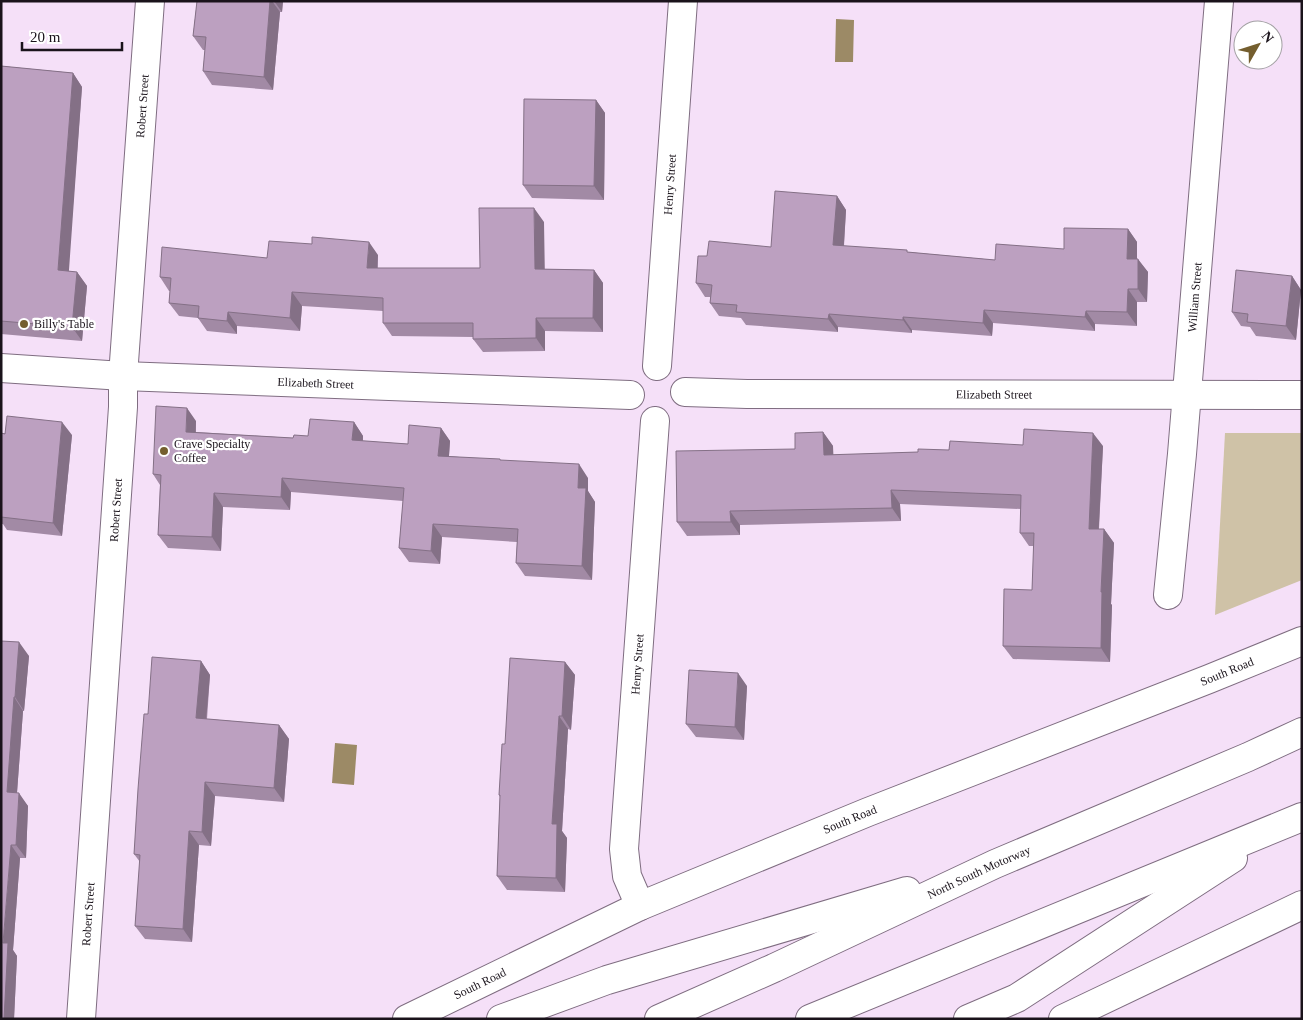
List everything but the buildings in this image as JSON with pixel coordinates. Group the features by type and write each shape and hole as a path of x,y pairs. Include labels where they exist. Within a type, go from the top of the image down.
{"main road":[{"name":"Robert Street","path":"81,1019 150,1"},
{"name":"Henry Street","path":"657,366 684,1"},
{"name":"William Street","path":"1168,594 1182,454 1219,1"},
{"path":"657,366 672,370 680,377 685,392 684,402 679,412 671,418 662,421 646,419 641,416 631,402 630,394 631,386 641,371 657,366"},
{"name":"Elizabeth Street","path":"1,368 124,376 630,394"},
{"name":"Elizabeth Street","path":"685,392 747,394 1302,395"},
{"name":"Henry Street","path":"640,906 626,876 624,850 655,421"},
{"name":"South Road","path":"407,1019 640,906 868,812 1302,641"},
{"name":"North South Motorway","path":"659,1019 774,968 995,864 1248,757 1302,732"},
{"path":"810,1019 1295,820"},
{"path":"968,1019 1017,998 1295,820"},
{"path":"500,1019 608,980 995,864"},
{"path":"1063,1019 1092,1013 1302,905"}],"shaded area":[{"path":"836,19 854,20 853,62 835,62"},
{"path":"1225,433 1302,433 1302,580 1215,615"},
{"path":"335,743 357,745 354,785 332,783"}],"place":[{"name":"Billy's Table","path":"24,324"},
{"name":"Crave Specialty Coffee","path":"164,451"}]}
